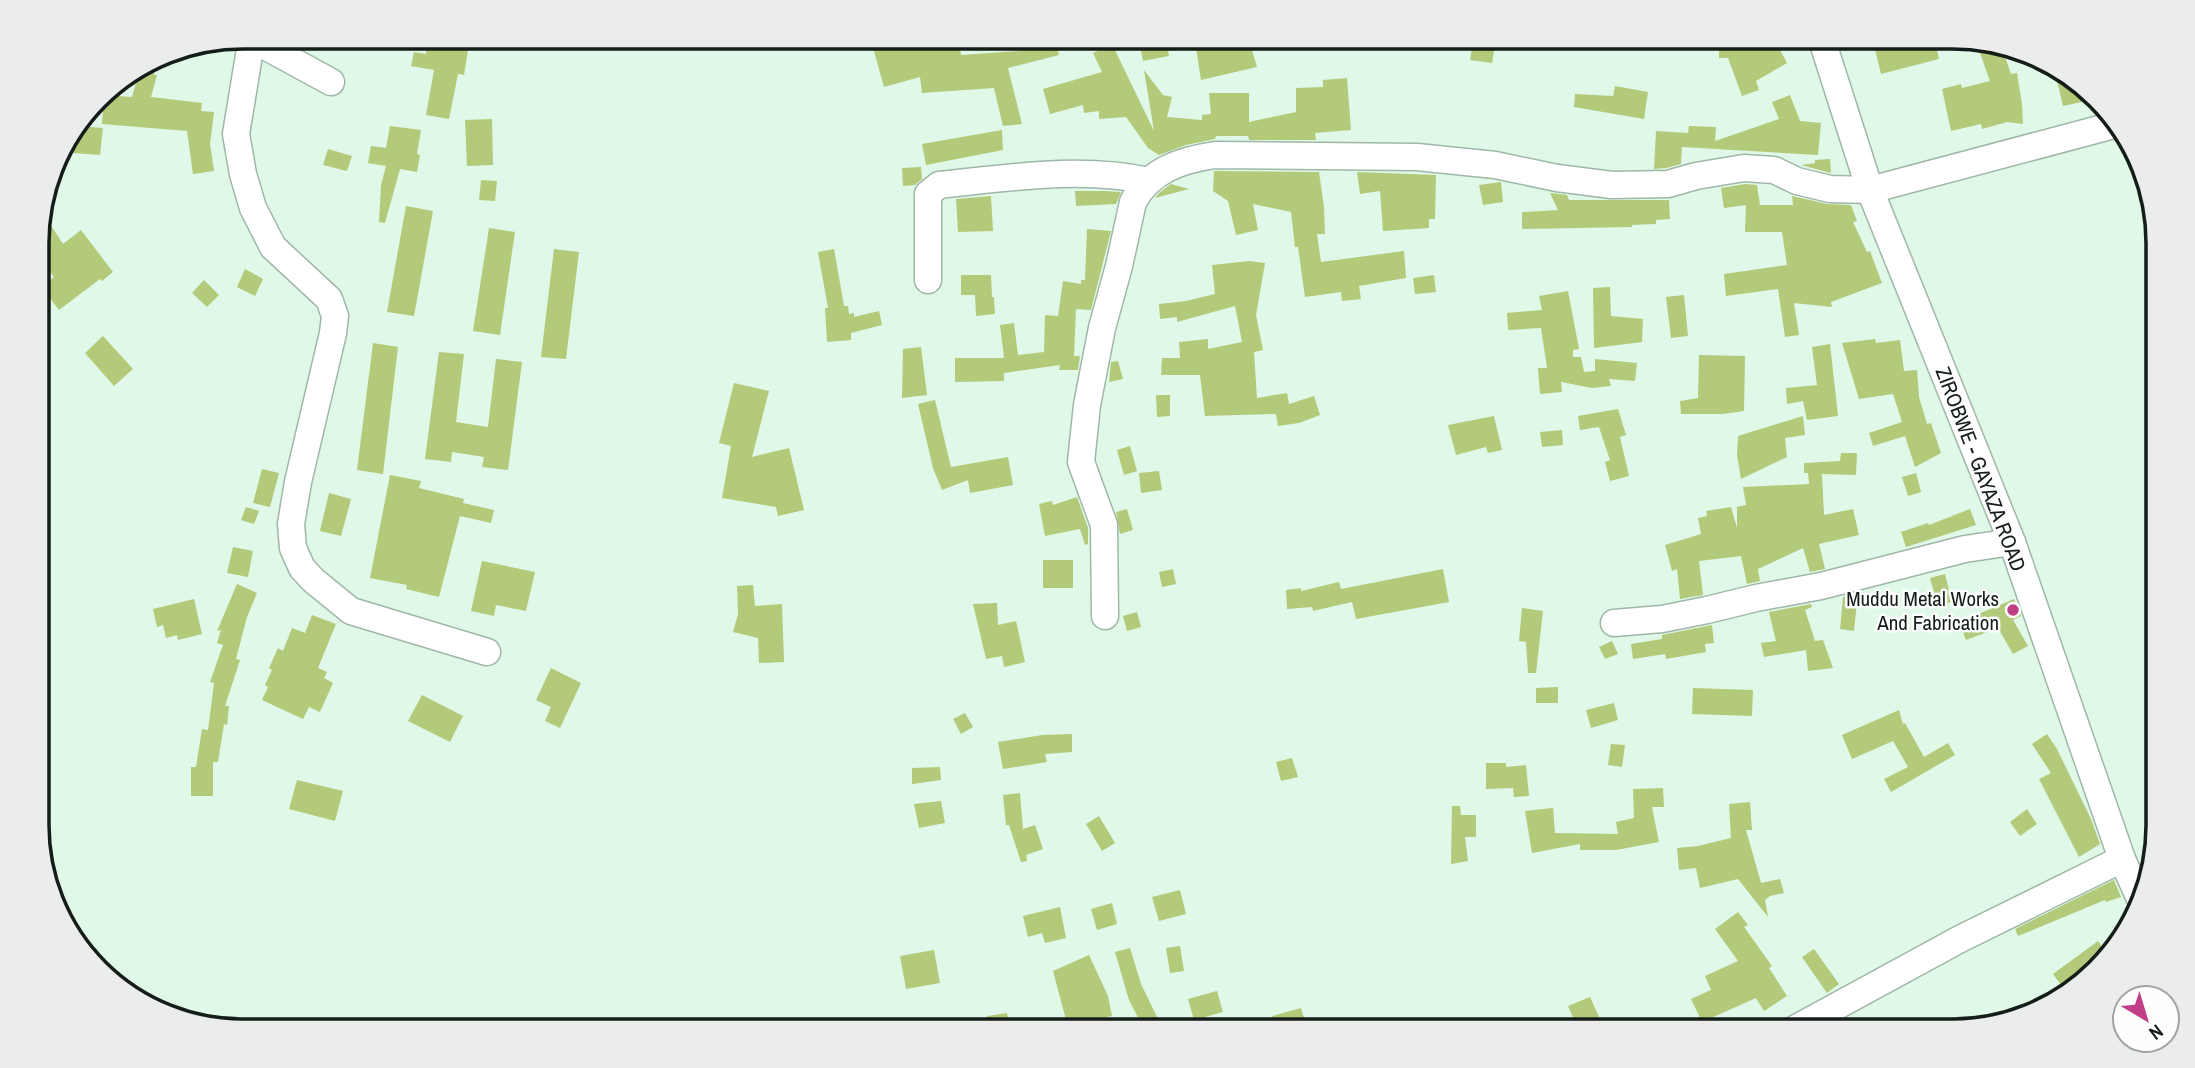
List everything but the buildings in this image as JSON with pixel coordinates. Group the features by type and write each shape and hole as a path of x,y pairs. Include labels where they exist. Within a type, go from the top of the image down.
{"street":[{"path":"250,49 236,134 253,208 273,247 329,299 335,316 298,482 291,524 293,548 302,568 313,580 351,611 487,652"},
{"path":"272,49 331,82"},
{"name":"ZIROBWE - GAYAZA ROAD","path":"1825,49 1870,190 2012,542 2135,888"},
{"path":"1105,616 1104,525 1081,462 1087,405 1102,328 1133,202 1138,192 1165,168 1215,155 1417,157 1495,165 1557,178 1612,185 1668,184 1696,176 1744,169 1774,170 1797,181 1830,189 1870,190 2107,127"},
{"path":"928,280 928,194 939,184 1086,173 1128,176 1149,181"},
{"path":"1614,623 1662,619 1707,610 1821,586 1965,549 2012,542"},
{"path":"1813,1019 1960,939 2122,859"}],"place":[{"name":"Muddu Metal Works And Fabrication","path":"2013,610"}]}
